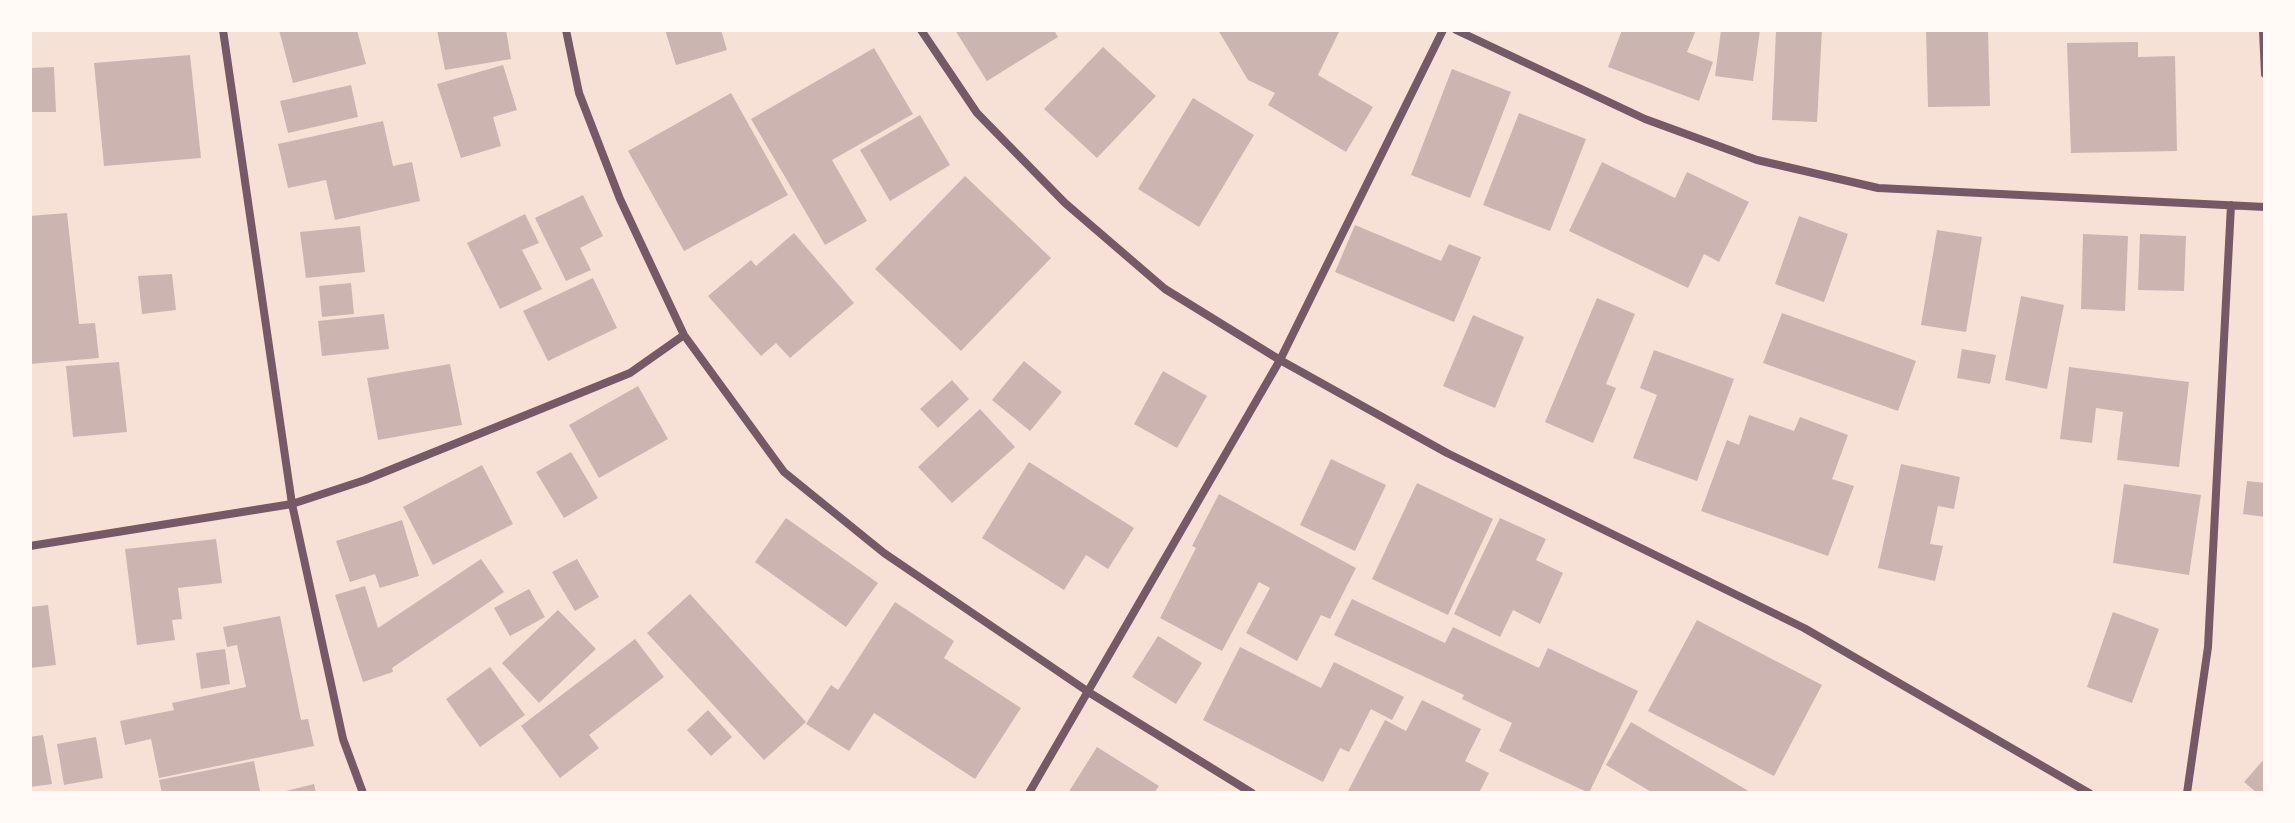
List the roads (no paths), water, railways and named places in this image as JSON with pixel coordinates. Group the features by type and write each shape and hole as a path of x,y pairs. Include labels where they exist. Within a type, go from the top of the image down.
{"street":[{"path":"223,30 292,504 343,739 363,793"},
{"path":"566,30 579,93 620,199 684,335 784,472 884,553 1090,693 1252,793"},
{"path":"921,30 977,113 1065,203 1165,289 1280,360 1447,453 1804,628 2089,793"},
{"path":"1029,793 1090,693 1280,360 1443,30"},
{"path":"1456,30 1645,119 1757,160 1878,188 2265,207"},
{"path":"2263,30 2265,74"},
{"path":"2187,793 2208,647 2231,205"},
{"path":"30,546 292,504 365,480 630,373 684,335"}]}
